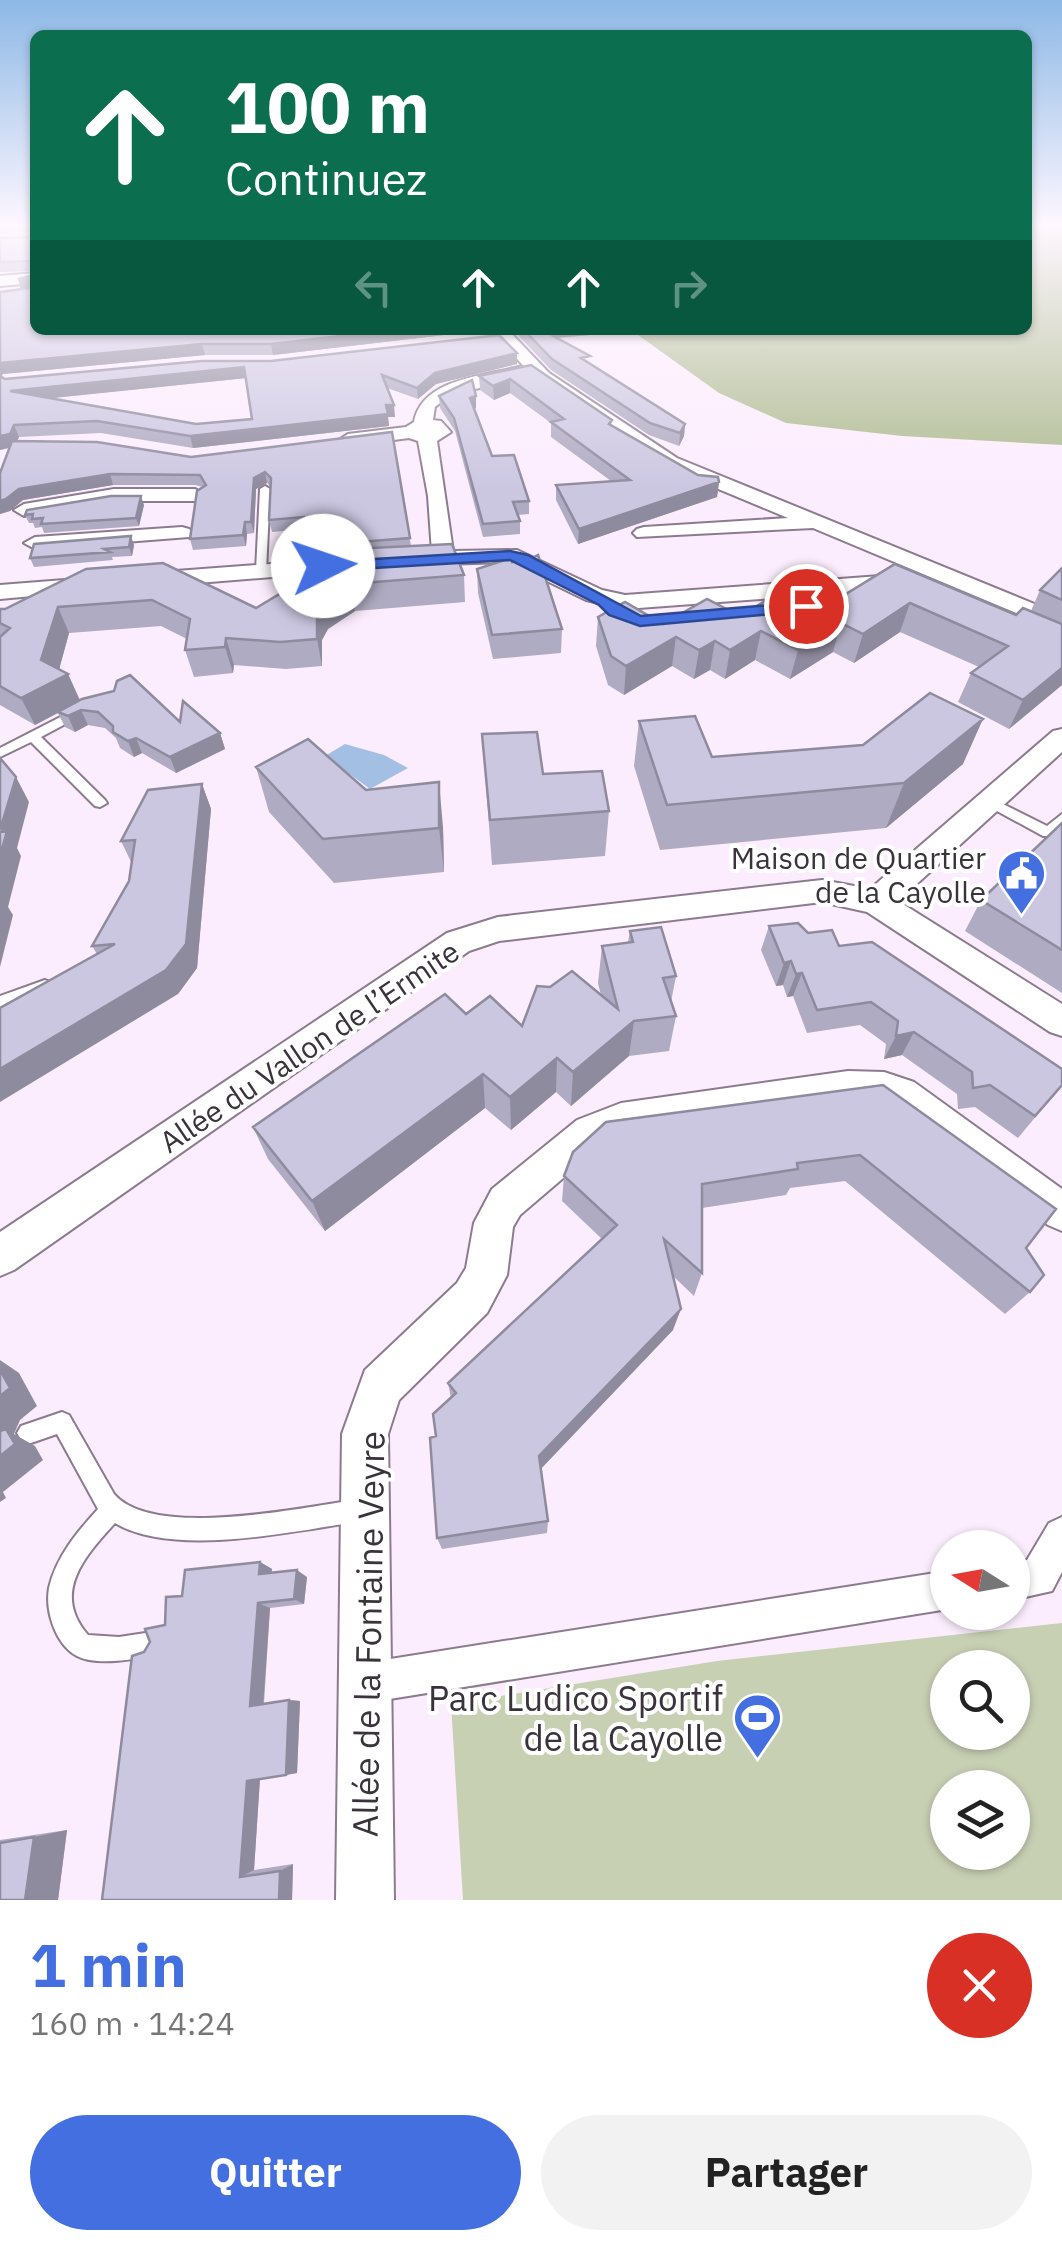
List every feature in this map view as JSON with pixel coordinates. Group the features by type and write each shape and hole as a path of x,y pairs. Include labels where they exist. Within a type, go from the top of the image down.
{"street":[{"path":"34,544 114,565 261,571 496,554 522,558 605,602 805,597 886,581 922,584 1028,621 821,522 670,462 535,369 495,335"},
{"path":"443,558 438,496 420,432 426,405 443,392 535,369"},
{"path":"323,444 420,432"},
{"path":"0,592 114,565 144,535 152,494"},
{"path":"24,510 114,495 195,494"},
{"path":"644,533 821,522"},
{"path":"144,535 182,532"},
{"path":"1062,737 876,902 1062,1022"},
{"name":"Allée du Vallon de l’Ermite","path":"0,1256 458,942 478,934 549,921 822,891 876,902"},
{"name":"Allée de la Fontaine Veyre","path":"365,1900 365,1434 382,1386 472,1298 486,1276 494,1223 506,1202 590,1132 622,1120 848,1087 884,1088 901,1093 1062,1212"},
{"path":"1030,1578 1038,1577 1062,1536"},
{"path":"365,1683 930,1593"}],"lane":[{"path":"261,571 265,489"},
{"path":"605,602 615,612 640,622 695,616"},
{"path":"0,753 100,702"},
{"path":"35,738 100,803"},
{"path":"991,802 1048,833 1062,819"},
{"path":"0,1003 45,986"},
{"path":"28,1433 62,1422 112,1510 149,1528 194,1530 365,1510"},
{"path":"112,1510 77,1548 62,1586 62,1620 82,1646 119,1649 152,1644"}],"green space":[{"path":"1032,313 1062,313 1062,445 902,436 786,423 719,393 638,335 1032,335"},
{"name":"Parc Ludico Sportif de la Cayolle","path":"1062,1623 1062,1900 463,1900 451,1704 717,1661 998,1630 1030,1630 1030,1627"}],"water":[{"path":"345,744 384,755 408,768 370,789 325,756"}],"building":[{"path":"0,313 30,313 30,335 349,335 271,344 202,344 0,363"},
{"path":"499,335 517,353 435,373 417,388 382,375 394,405 386,405 388,414 190,436 97,421 14,425 10,434 0,436 0,376 5,379 202,361 271,361","holes":["244,367 252,419 196,424 10,391"]},
{"path":"529,335 551,335 590,356 581,358 685,424 680,433 650,423 552,359"},
{"path":"531,365 612,420 609,424 698,475 718,477 719,482 579,529 556,485 630,480 551,422 564,419 510,379 493,386 479,376"},
{"path":"472,380 476,396 470,398 492,456 514,455 529,501 513,502 520,521 483,524 454,418 439,396"},
{"path":"392,432 410,538 346,543 351,535 304,539 304,517 269,520 271,478 265,472 254,478 251,522 245,522 243,535 190,539 197,491 206,485 200,475 110,474 19,489 0,501 0,473 12,441 97,442 191,457"},
{"path":"111,496 141,496 136,518 41,524 43,518 25,515 27,510"},
{"path":"131,536 129,547 104,549 110,552 30,558 34,544"},
{"path":"452,544 464,575 350,584 323,602 317,613 317,639 280,642 226,638 225,647 185,650 190,619 152,600 58,607 41,660 68,674 21,698 0,686 0,637 10,628 0,623 0,609 86,569 163,563 256,608 316,572 330,550"},
{"path":"538,555 562,629 492,635 477,569 511,558 512,562"},
{"path":"895,564 1016,615 1023,608 1062,624 1062,668 1023,700 971,673 1008,646 910,603 863,634 841,623 798,650 761,631 730,650 715,641 699,650 676,637 626,666 611,656 598,617 625,602 663,624 707,599 740,616 775,595 818,611"},
{"path":"1062,568 1062,600 1040,590"},
{"path":"130,675 180,722 183,701 220,733 170,757 136,738 128,741 113,732 113,726 98,712 81,710 68,716 58,712 82,699 114,691 117,681"},
{"path":"930,693 983,719 904,783 667,805 639,721 695,716 712,757 863,745"},
{"path":"537,732 543,774 602,771 609,811 490,820 482,734"},
{"path":"308,739 366,790 439,782 439,828 323,839 256,767"},
{"path":"0,758 16,777 0,830"},
{"path":"202,784 186,944 166,970 0,1069 0,1008 115,944 92,946 129,881 135,840 121,841 148,790"},
{"path":"1062,823 1062,950 981,900"},
{"path":"7,831 0,856 0,832"},
{"path":"798,923 808,933 832,930 839,946 872,942 1062,1069 1062,1085 1035,1116 990,1085 973,1088 972,1072 914,1032 896,1036 898,1021 871,1002 817,1010 802,973 796,974 791,961 784,963 769,926"},
{"path":"661,927 676,976 663,978 676,1016 634,1021 573,1072 557,1058 510,1097 483,1074 312,1201 253,1127 445,994 466,1014 490,996 522,1026 537,986 550,987 572,971 618,1009 602,946 633,942 630,931"},
{"path":"883,1085 1056,1209 1026,1248 1044,1275 1030,1292 860,1155 797,1163 798,1169 702,1184 702,1273 664,1239 681,1309 539,1456 548,1521 437,1538 430,1438 436,1436 433,1414 456,1393 448,1383 617,1225 564,1176 573,1152 606,1122"},
{"path":"0,1370 10,1388 0,1396"},
{"path":"6,1429 15,1444 0,1456 0,1431"},
{"path":"260,1562 259,1574 297,1570 294,1599 258,1603 250,1706 289,1700 286,1775 247,1781 240,1877 280,1871 279,1900 102,1900 132,1656 144,1652 150,1642 145,1629 165,1625 166,1597 182,1596 185,1570"},
{"path":"34,1837 25,1900 0,1900 0,1843"}],"place":[{"name":"Maison de Quartier de la Cayolle","path":"1021,916"},
{"name":"Parc Ludico Sportif de la Cayolle","path":"758,1760"}],"route":[{"path":"323,566 510,555 640,622 806,606"}]}
